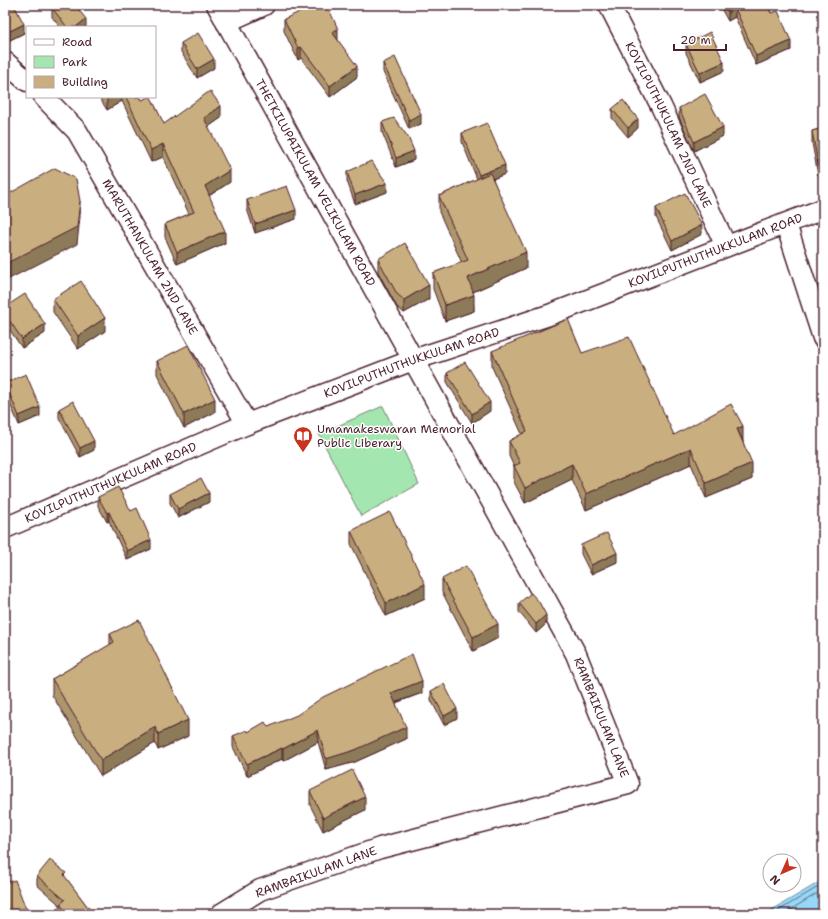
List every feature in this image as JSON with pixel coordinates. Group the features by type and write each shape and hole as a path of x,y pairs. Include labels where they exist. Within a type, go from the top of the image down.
{"street":[{"name":"THETKILUPAIKULAM VELIKULAM ROAD","path":"217,5 413,360"},
{"path":"226,22 264,5"},
{"name":"KOVILPUTHUKULAM 2ND LANE","path":"609,5 661,106 726,246"},
{"path":"5,62 26,80"},
{"name":"MARUTHANKULAM 2ND LANE","path":"45,98 77,131 248,424"},
{"name":"KOVILPUTHUTHUKKULAM ROAD","path":"5,528 248,424 413,360 548,315 823,209"},
{"path":"786,224 823,338"},
{"name":"RAMBAIKULAM LANE","path":"221,914 260,890 380,848 628,784 576,654 413,360"}],"green space":[{"path":"383,406 419,484 361,516 319,434"}],"water":[{"path":"823,880 823,914 765,914 802,893"}],"building":[{"path":"5,5 14,5 24,24 6,33 5,31"},
{"path":"55,5 75,5 86,19 77,26 66,26 52,8"},
{"path":"315,5 327,5 338,29 332,32 357,66 330,86 301,47 298,48 284,19"},
{"path":"724,5 767,5 771,13 778,11 791,41 756,56 735,8 728,12"},
{"path":"710,32 724,62 700,73 686,44"},
{"path":"198,33 214,59 197,69 181,43"},
{"path":"395,57 421,114 409,120 383,63"},
{"path":"210,91 221,106 204,118 230,170 205,186 225,231 177,252 165,224 194,212 163,144 151,150 126,98 141,98 142,100 151,98 164,124"},
{"path":"705,94 723,127 694,142 679,108"},
{"path":"823,96 823,109 820,97"},
{"path":"623,100 638,119 628,128 612,109"},
{"path":"394,118 408,137 414,151 396,158 382,122"},
{"path":"487,123 505,165 479,175 462,133"},
{"path":"823,128 823,162 818,163 812,131"},
{"path":"371,161 387,183 355,195 347,172"},
{"path":"55,168 76,179 80,201 77,227 5,264 5,196"},
{"path":"490,173 526,252 468,278 474,295 445,305 433,273 468,260 439,196"},
{"path":"287,186 296,210 255,224 247,200"},
{"path":"685,193 702,225 672,241 656,208"},
{"path":"405,243 429,285 404,300 397,294 378,259"},
{"path":"81,281 105,318 78,336 53,299"},
{"path":"25,294 45,324 22,339 5,314 5,307"},
{"path":"568,319 582,353 629,337 674,435 731,404 743,426 737,429 752,463 706,483 691,448 586,494 572,464 525,488 514,466 520,463 509,441 527,431 492,351"},
{"path":"188,345 215,399 184,414 157,361"},
{"path":"465,362 490,402 472,414 447,373"},
{"path":"26,374 40,407 19,416 5,383"},
{"path":"73,401 94,441 80,448 59,409"},
{"path":"201,478 209,493 178,509 170,494"},
{"path":"118,487 131,511 137,508 151,540 127,551 109,512 107,513 98,497"},
{"path":"390,512 425,584 386,603 351,531"},
{"path":"607,533 617,553 591,565 581,545"},
{"path":"466,566 498,624 473,637 442,579"},
{"path":"531,593 539,602 546,615 536,624 519,603"},
{"path":"139,620 188,720 158,734 155,727 101,760 52,679 114,642 110,634"},
{"path":"412,654 422,681 391,693 406,727 355,750 326,759 318,730 283,749 282,748 247,764 233,736 247,730 248,732 265,722 268,727 297,715 323,697"},
{"path":"444,684 457,709 444,716 431,691"},
{"path":"352,770 365,797 323,818 310,791"},
{"path":"50,860 66,873 64,875 93,914 68,914 60,904 65,900 37,876"},
{"path":"15,880 28,914 5,914 5,883"}],"place":[{"name":"Umamakeswaran Memorial Public Liberary","path":"303,453"}]}
